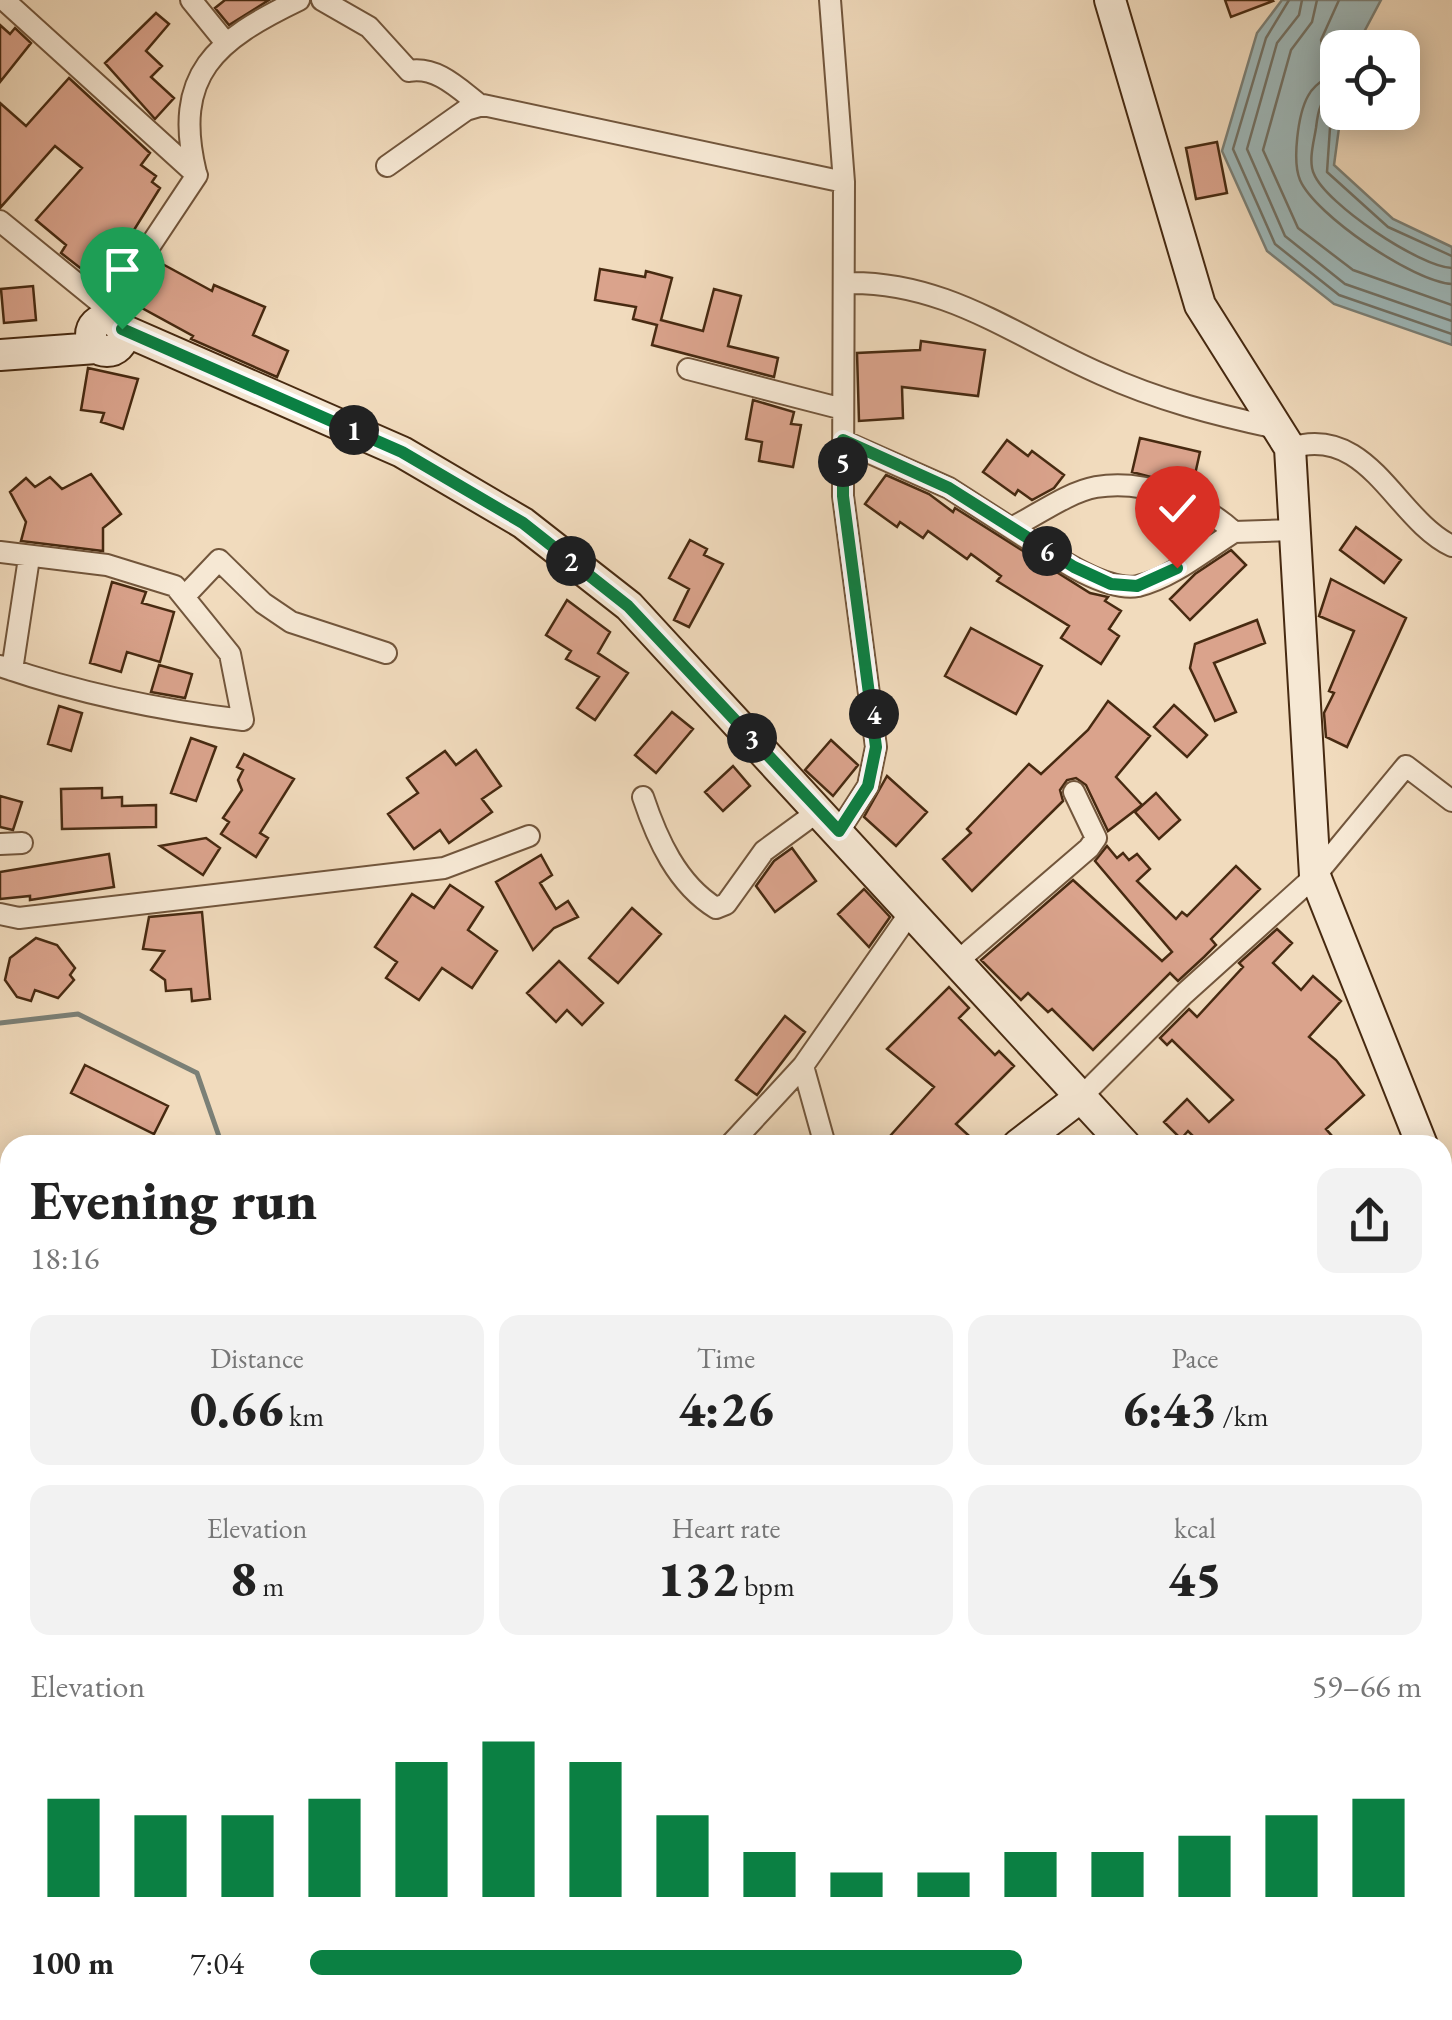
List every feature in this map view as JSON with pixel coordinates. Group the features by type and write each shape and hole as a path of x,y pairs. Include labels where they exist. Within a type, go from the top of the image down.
{"main road":[{"path":"1110,0 1200,305 1284,438 1295,530 1316,876 1418,1135"},
{"path":"0,340 106,331 402,452 478,502 523,523 580,575 628,606 702,692 1114,1135"},
{"path":"0,355 106,331"},
{"path":"908,916 958,960 1077,1099 1100,1135"},
{"path":"1031,1135 1077,1099"}],"street":[{"path":"4,0 197,174"},
{"path":"191,0 226,43"},
{"path":"0,222 106,331 197,174 186,133 189,109 204,68 226,43 255,22 299,0"},
{"path":"322,0 369,27 410,70 423,68 440,75 480,104 844,182"},
{"path":"643,797 670,860 704,900 716,908 726,904 764,851 822,820 868,786 876,747 843,496 844,182 830,0"},
{"path":"387,166 480,104"},
{"path":"844,284 877,282 932,292 1102,375 1189,409 1284,438 1337,448 1378,473 1438,539 1452,546"},
{"path":"688,369 843,408"},
{"path":"843,440 949,488 1074,567 1111,584 1137,586 1177,568 1234,532 1295,530"},
{"path":"1011,528 1094,487 1168,493 1216,516 1234,532"},
{"path":"0,552 107,565 175,586 230,654 243,720 165,711 78,693 6,668 29,558"},
{"path":"184,597 219,560 262,603 290,622 386,652"},
{"path":"1077,1099 1184,994 1316,876 1406,766 1452,801"},
{"path":"958,960 1090,848 1096,838 1074,792"},
{"path":"0,929 9,916 444,868 529,836"},
{"path":"0,844 22,842"},
{"path":"739,1135 803,1066 908,916"},
{"path":"803,1066 822,1135"}],"water":[{"path":"1282,0 1381,0 1365,30 1320,30 1320,130 1339,130 1334,165 1393,219 1452,247 1452,345 1334,304 1267,251 1222,151 1257,33"}],"building":[{"path":"225,0 269,0 229,25 215,8"},
{"path":"1225,0 1272,0 1273,1 1231,17"},
{"path":"156,13 169,24 146,51 162,66 151,77 174,98 155,119 105,63"},
{"path":"0,25 10,34 15,28 31,43 0,82"},
{"path":"69,78 150,153 141,165 156,176 152,182 160,188 129,238 135,243 106,288 61,253 66,245 36,220 82,168 55,146 0,208 0,103 26,126"},
{"path":"1217,142 1227,193 1196,199 1186,148"},
{"path":"157,261 212,291 214,285 265,307 253,335 288,351 277,377 191,339 193,336 131,302"},
{"path":"600,269 645,277 646,271 672,278 661,320 703,331 714,289 741,296 728,346 778,358 774,377 652,345 657,325 633,319 636,307 595,300"},
{"path":"33,286 36,320 4,323 1,289"},
{"path":"921,341 985,350 978,396 902,387 903,418 859,421 857,353 920,350"},
{"path":"88,368 138,379 123,429 101,422 104,413 81,410"},
{"path":"753,400 794,412 791,424 801,425 793,467 759,461 762,442 746,439"},
{"path":"1140,438 1200,452 1192,488 1132,472"},
{"path":"1007,440 1028,456 1032,451 1064,475 1054,488 1032,500 1018,490 1015,495 983,472"},
{"path":"91,474 121,514 103,528 103,551 21,541 26,522 10,492 26,478 35,487 50,477 62,489"},
{"path":"886,475 929,494 953,512 955,508 1090,593 1108,597 1105,601 1121,611 1109,629 1119,636 1101,664 1061,638 1069,626 997,581 1001,576 971,554 967,559 928,531 923,538 900,522 897,527 865,504"},
{"path":"1356,527 1401,560 1384,583 1340,550"},
{"path":"690,540 707,549 704,555 723,564 689,627 674,620 689,589 669,578"},
{"path":"1231,550 1246,565 1190,620 1170,599 1195,574"},
{"path":"1331,579 1406,618 1347,747 1326,737 1324,713 1334,693 1329,691 1354,631 1319,616"},
{"path":"112,582 146,592 142,603 174,612 160,662 127,652 121,672 90,663"},
{"path":"567,600 610,632 598,653 628,673 595,720 577,708 599,677 566,659 571,651 546,635"},
{"path":"1257,620 1265,643 1214,663 1236,712 1215,721 1190,668 1195,644"},
{"path":"971,628 1042,666 1016,714 945,676"},
{"path":"159,665 192,674 185,698 151,692"},
{"path":"1108,701 1150,736 1116,777 1142,805 1108,831 1086,785 1076,778 1067,780 1060,790 1063,801 972,891 943,859 971,833 967,829 1029,764 1041,774 1088,730"},
{"path":"1174,705 1207,735 1187,757 1154,727"},
{"path":"59,706 82,713 71,751 48,744"},
{"path":"672,712 693,729 656,773 635,755"},
{"path":"191,738 216,747 196,801 171,793"},
{"path":"831,740 858,765 833,796 805,770"},
{"path":"476,750 501,786 482,799 492,812 449,843 440,830 414,849 388,814 418,793 407,778 445,751 456,765"},
{"path":"244,754 294,779 260,833 268,838 256,857 221,834 229,822 223,818 242,790 238,780 243,770 237,767"},
{"path":"733,766 750,786 723,811 705,792"},
{"path":"887,776 927,812 896,846 864,817"},
{"path":"102,788 102,798 122,797 122,806 156,805 156,827 62,829 61,789"},
{"path":"1156,793 1180,820 1159,839 1135,812"},
{"path":"0,796 22,802 13,830 0,827"},
{"path":"206,838 220,848 203,875 160,846"},
{"path":"1107,846 1117,858 1123,853 1129,860 1137,854 1150,869 1137,881 1176,919 1182,912 1187,916 1236,866 1260,889 1211,939 1216,945 1204,957 1178,981 1170,973 1093,1050 1052,1009 1048,1012 1028,993 1021,1000 981,960 1073,880 1162,961 1172,952 1095,861"},
{"path":"792,848 816,881 775,912 756,886 774,861"},
{"path":"109,854 114,887 30,900 30,896 0,899 0,872"},
{"path":"541,855 552,875 540,883 556,909 568,901 578,917 554,928 533,950 496,882"},
{"path":"450,885 483,907 468,930 497,951 472,988 442,968 419,1000 386,978 397,962 375,947 412,894 434,908"},
{"path":"864,889 890,917 869,947 838,914"},
{"path":"632,908 661,934 618,983 589,958"},
{"path":"202,912 210,999 192,1001 191,989 166,991 165,980 151,970 164,951 143,949 149,917"},
{"path":"1277,929 1292,943 1273,963 1301,990 1313,976 1341,1001 1309,1037 1336,1060 1364,1095 1326,1129 1331,1135 1192,1135 1188,1131 1177,1135 1164,1122 1187,1099 1209,1122 1233,1100 1172,1040 1167,1045 1160,1038 1189,1009 1197,1017 1243,967 1239,963"},
{"path":"36,938 57,945 75,968 70,975 74,980 58,998 35,990 31,1001 17,997 5,980 10,958"},
{"path":"559,961 603,1003 582,1025 567,1010 556,1022 527,993"},
{"path":"949,987 969,1008 959,1018 995,1055 999,1051 1014,1066 956,1124 968,1135 891,1135 934,1087 887,1049"},
{"path":"785,1016 805,1032 757,1095 736,1080"},
{"path":"85,1065 168,1106 154,1134 71,1093"}],"waterway":[{"path":"0,1023 78,1014 197,1073 219,1135"}],"route":[{"path":"122,329 247,380 402,452 523,523 628,606 839,831 868,786 876,747 843,496 843,440 896,460 949,488 1074,567 1111,584 1137,586 1177,568"}]}
